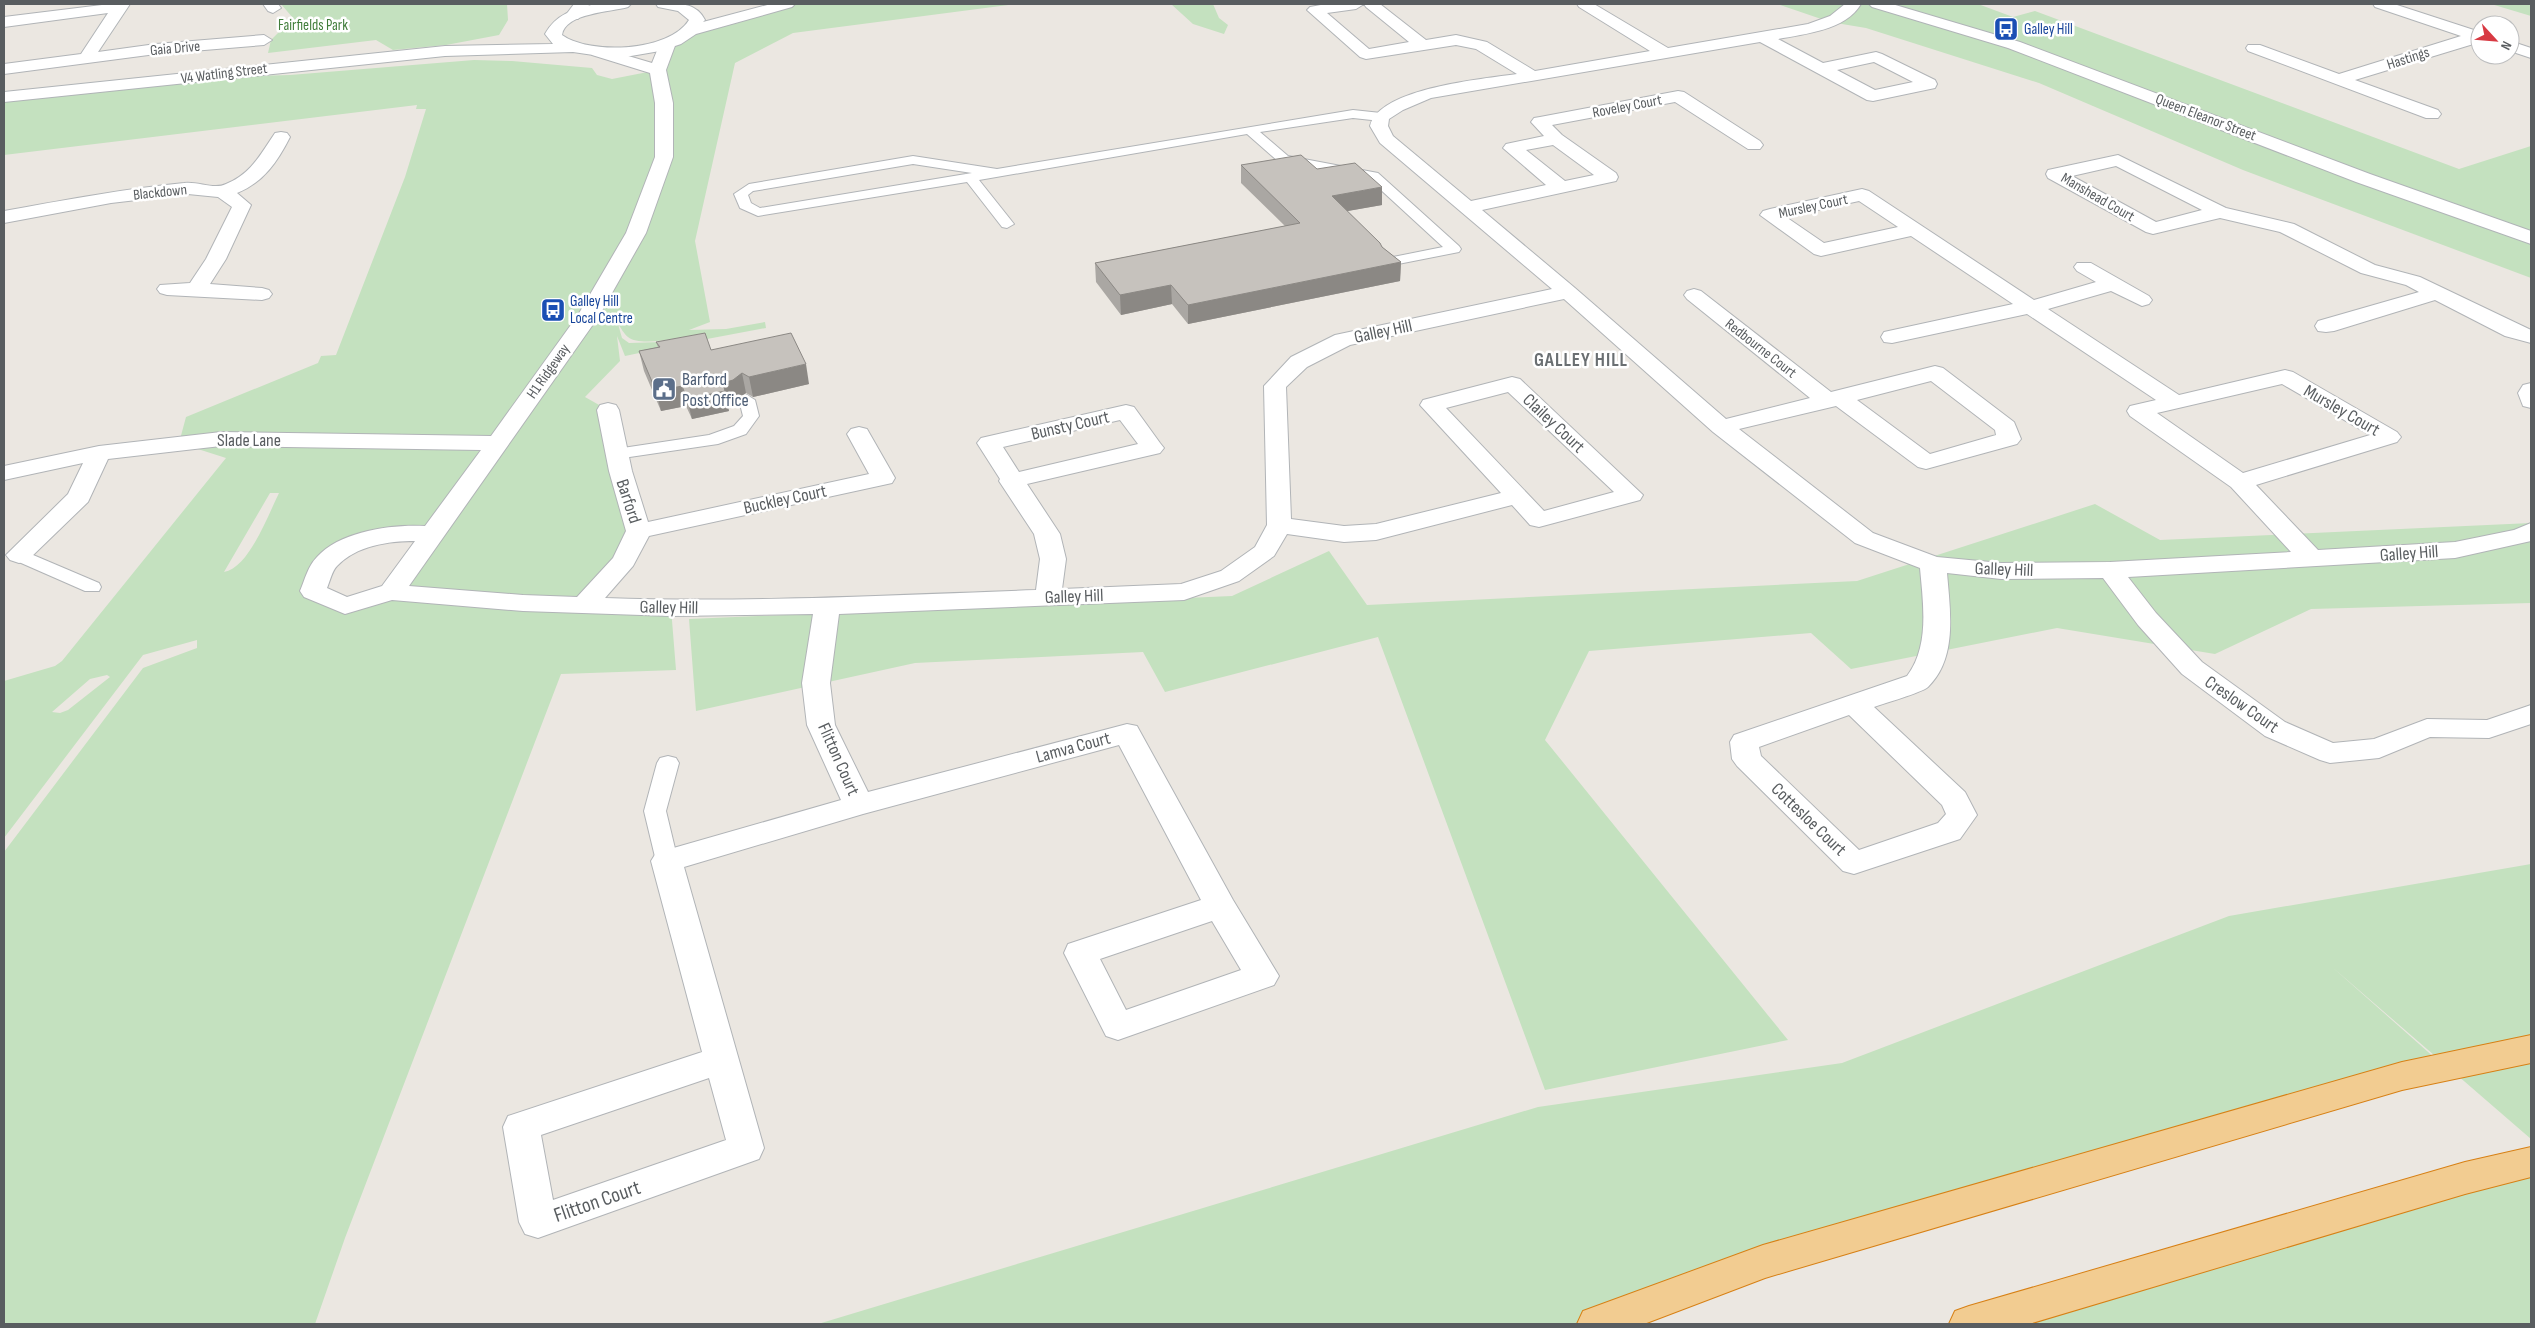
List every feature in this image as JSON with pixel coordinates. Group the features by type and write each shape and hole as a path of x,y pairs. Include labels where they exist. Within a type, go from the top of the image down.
{"highway":[{"path":"1597,1324 1763,1262 2402,1076 2531,1049"},
{"path":"1969,1324 2465,1178 2531,1162"}],"street":[{"path":"539,29 558,25 578,10 623,4"},
{"path":"725,5 754,4"},
{"path":"598,52 640,50 668,43 693,30 788,4"},
{"path":"1356,4 1315,10 1366,54 1456,40 1481,45 1534,76"},
{"path":"1371,4 1422,45"},
{"path":"1584,4 1667,54"},
{"path":"1381,116 1397,106 1427,94 1812,28 1835,19 1854,4"},
{"name":"Queen Eleanor Street","path":"1877,4 1996,38 2106,78 2363,178 2531,238"},
{"path":"2380,4 2470,33"},
{"path":"4,22 121,5"},
{"path":"86,58 121,5"},
{"path":"670,5 696,16 696,25 693,30"},
{"path":"670,5 706,5"},
{"path":"558,25 554,38 570,48"},
{"name":"V4 Watling Street","path":"445,51 520,34"},
{"path":"1764,37 1821,68 1873,96 1929,84 1876,57 1821,68"},
{"name":"Hastings","path":"2340,79 2470,39"},
{"name":"Gaia Drive","path":"4,69 86,58 264,40"},
{"path":"598,52 658,70 668,43"},
{"name":"V4 Watling Street","path":"4,97 295,64 445,51 570,48 598,52"},
{"name":"Hastings","path":"2254,48 2432,114"},
{"name":"H1 Ridgeway","path":"390,592 588,316 636,233 664,157 664,103 658,70"},
{"name":"Roveley Court","path":"1467,207 1609,177 1556,139 1540,122 1678,96 1754,145"},
{"name":"Galley Hill","path":"1381,116 1379,126 1386,139 1568,292 1721,426 1864,538 1933,564 2002,571 2110,570 2312,559 2455,550 2522,536 2531,530"},
{"path":"223,192 235,188 256,175 269,162 281,137"},
{"path":"1556,139 1512,148 1562,187"},
{"name":"Manshead Court","path":"2220,212 2153,228 2056,174 2118,160 2220,212 2287,228 2368,269 2413,281 2512,331 2531,337"},
{"name":"Blackdown","path":"4,217 111,197 188,188 223,192"},
{"path":"196,289 216,259 242,205 223,192"},
{"name":"Mursley Court","path":"1916,229 1821,250 1770,215 1862,196 1916,229 2173,401"},
{"path":"2084,267 2142,300"},
{"path":"1892,336 2030,307 2114,284"},
{"path":"167,289 196,289 262,294"},
{"name":"Galley Hill","path":"390,592 523,603 671,608 827,606 1184,592 1230,576 1265,551 1279,525 1275,386 1299,362 1343,340 1568,292"},
{"path":"2326,326 2437,293"},
{"name":"Redbourne Court","path":"1694,295 1834,399 1926,462 2009,438 2006,426 1935,373 1834,399 1721,426"},
{"name":"Mursley Court","path":"2240,482 2389,437 2285,377 2173,401 2138,411 2240,482 2312,559"},
{"name":"Clailey Court","path":"1512,384 1632,495 1539,520 1515,497 1431,405 1512,384"},
{"path":"2531,390 2529,392 2531,401"},
{"name":"Barford","path":"584,605 624,560 639,531 627,499 608,410"},
{"name":"Bunsty Court","path":"1011,481 1152,448 1126,412 989,443 1011,481 1047,534 1053,559 1048,597"},
{"name":"Buckley Court","path":"639,531 883,478 859,434"},
{"name":"Slade Lane","path":"4,473 58,460 99,453 221,439 497,444"},
{"path":"19,555 79,497 99,453"},
{"path":"1279,525 1344,534 1376,532 1515,497"},
{"path":"390,592 345,606 313,591 327,560 364,540 402,532 432,534"},
{"name":"Cottesloe Court","path":"1854,704 1954,799 1962,815 1949,830 1854,863 1747,759 1744,742 1916,682 1927,671 1935,638 1933,564"},
{"name":"Creslow Court","path":"2110,570 2147,619 2192,668 2275,730 2330,753 2380,748 2427,728 2489,728 2531,714"},
{"name":"Flitton Court","path":"721,1060 521,1127 538,1222 746,1148 667,861 859,804 821,725 816,683 827,606"},
{"name":"Lamva Court","path":"859,804 1127,733 1220,906 1262,976 1118,1027 1080,953 1220,906"}],"lane":[{"path":"997,173 912,160 749,188 741,194 745,205 758,212 997,173 1250,130 1354,114 1381,116"},
{"path":"1250,130 1284,160 1373,176 1454,249 1388,262"},
{"path":"970,177 1007,224"},
{"path":"616,454 712,440 740,430 751,416 747,400"},
{"path":"19,555 92,587"},
{"name":"Flitton Court","path":"667,861 655,811 668,763"}],"green space":[{"name":"Fairfields Park","path":"281,4 507,4 508,20 499,35 446,45 393,50 376,40 268,53 271,40 293,18"},
{"path":"787,4 1016,4 793,33 735,63 695,241 710,322 689,330 726,329 765,322 766,328 707,339 702,334 643,341 628,337 618,324 622,338 629,343 696,341 625,356 617,336 620,361 585,397 608,410 639,531 585,605 671,608 676,670 561,674 345,1238 315,1324 4,1324 4,852 143,668 197,648 197,640 143,655 4,838 4,681 55,666 62,661 226,458 179,443 186,417 318,363 321,356 336,355 405,177 426,109 416,109 417,105 4,155 4,98 175,78 290,75 474,60 512,61 592,68 597,75 612,79 658,70 668,43 693,30","holes":["270,493 279,493 257,539 242,561 224,572","402,532 432,534 391,592 345,606 313,591 327,560","107,675 110,677 68,710 60,713 52,712 90,679"]},
{"path":"1171,4 1213,4 1219,18 1228,25 1224,34 1193,24"},
{"path":"1777,4 1978,4 2013,17 2035,11 2459,169 2531,146 2531,278 2243,170 2039,83 1866,28 1830,22"},
{"path":"2491,4 2531,4 2531,16"},
{"path":"2095,504 2160,540 2531,523 2531,603 2311,609 2215,654 2057,628 1851,669 1811,633 1589,651 1545,740 1788,1040 1545,1090 1378,637 1165,692 1143,652 915,663 696,711 689,619 1232,596 1329,551 1367,605 1857,581"},
{"path":"2531,864 2531,1139 2331,966 2445,1067 1763,1262 1597,1324 818,1324 1538,1107 1842,1063 2229,916"},
{"path":"2531,1162 2531,1324 1969,1324 2465,1178"}],"building":[{"path":"1301,155 1317,169 1355,163 1382,187 1332,196 1382,247 1401,262 1188,305 1171,285 1120,295 1095,263 1300,223 1241,165"},
{"path":"705,333 711,350 791,333 806,364 749,377 742,373 733,380 723,383 725,391 687,399 682,386 656,391 639,351 660,347 656,342"}],"place":[{"name":"Galley Hill","path":"2006,29"},
{"name":"Galley Hill Local Centre","path":"553,310"},
{"name":"Barford Post Office","path":"664,389"}],"district":[{"name":"GALLEY HILL","path":"1581,359"}]}
